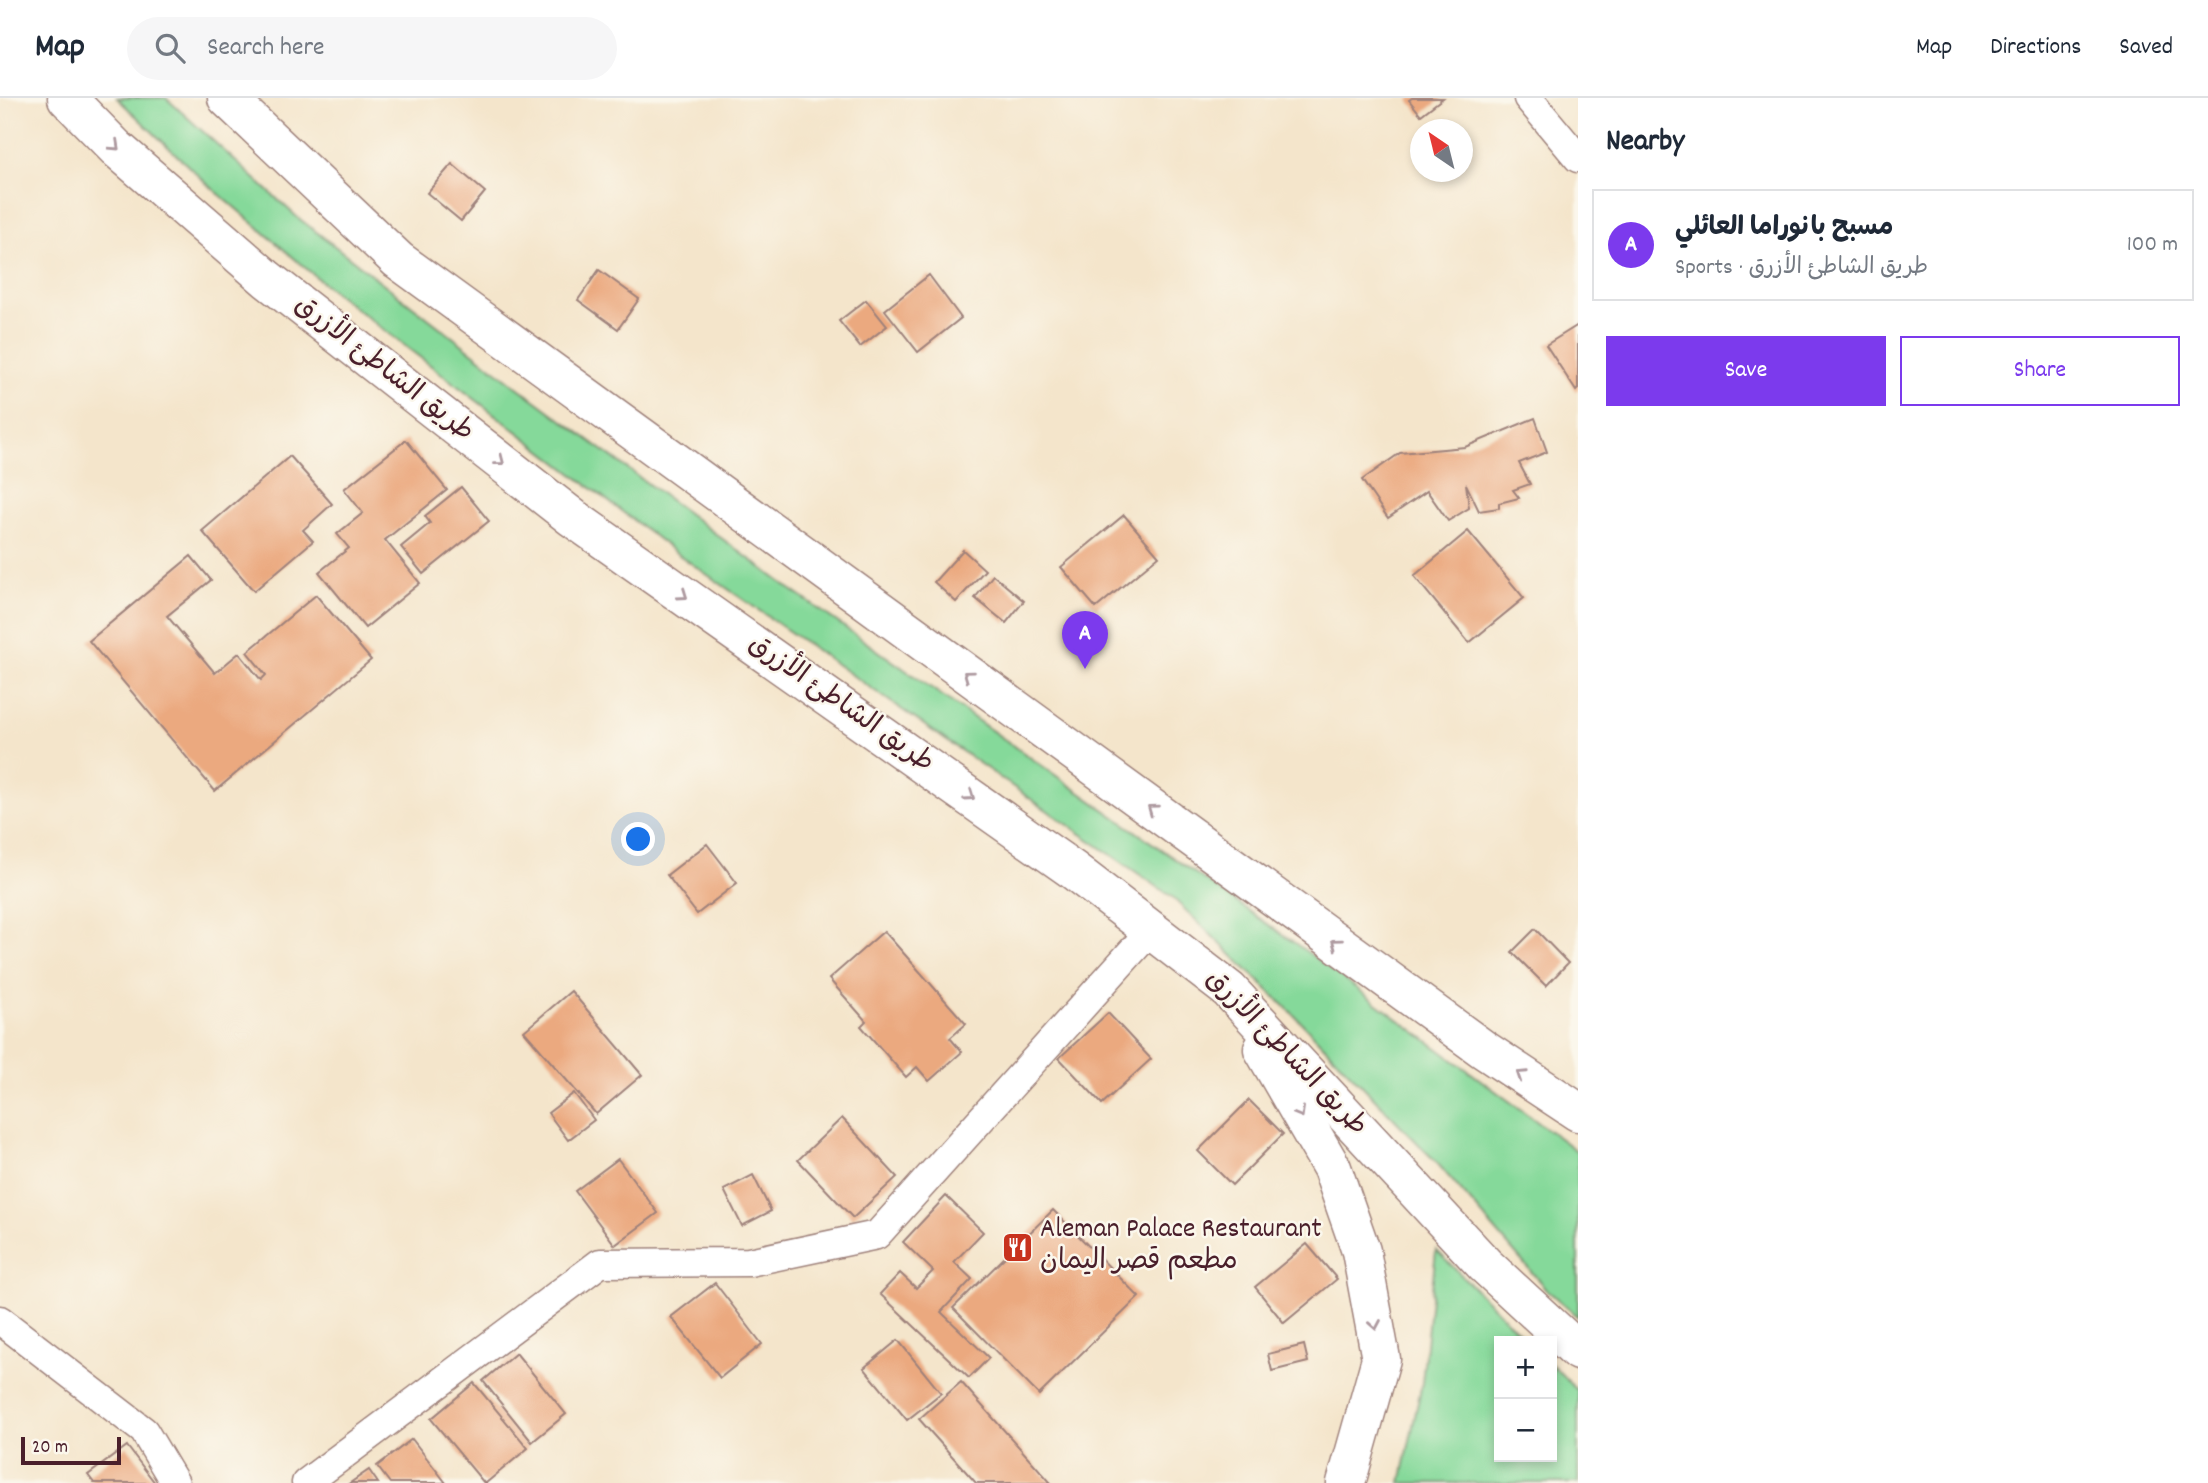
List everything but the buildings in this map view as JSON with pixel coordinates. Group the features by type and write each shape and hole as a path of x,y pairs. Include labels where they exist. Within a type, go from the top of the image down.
{"main road":[{"name":"طريق الشاطئ الأزرق","path":"67,98 116,148 267,279 573,518 1073,870 1229,990 1485,1265 1578,1351"},
{"path":"227,98 398,260 1483,1049 1578,1112"},
{"path":"1229,990 1332,1168 1361,1251 1381,1359 1346,1483"}],"street":[{"path":"1528,98 1578,158"},
{"path":"306,1483 600,1263 749,1262 877,1235 1151,930"},
{"path":"0,1320 144,1431 175,1483"}],"green space":[{"path":"117,98 166,98 297,217 516,386 790,589 1306,951 1578,1152 1578,1317 1547,1290 1437,1163 1293,1014 1172,897 679,555 329,288 205,182"},
{"path":"1436,1250 1523,1336 1494,1336 1494,1462 1557,1462 1557,1370 1578,1391 1578,1483 1401,1483 1422,1383"}],"place":[{"name":"مسبح بانوراما العائلي","path":"1085,669"},
{"name":"Aleman Palace Restaurant مطعم قصر اليمان","path":"1017,1247"}]}
